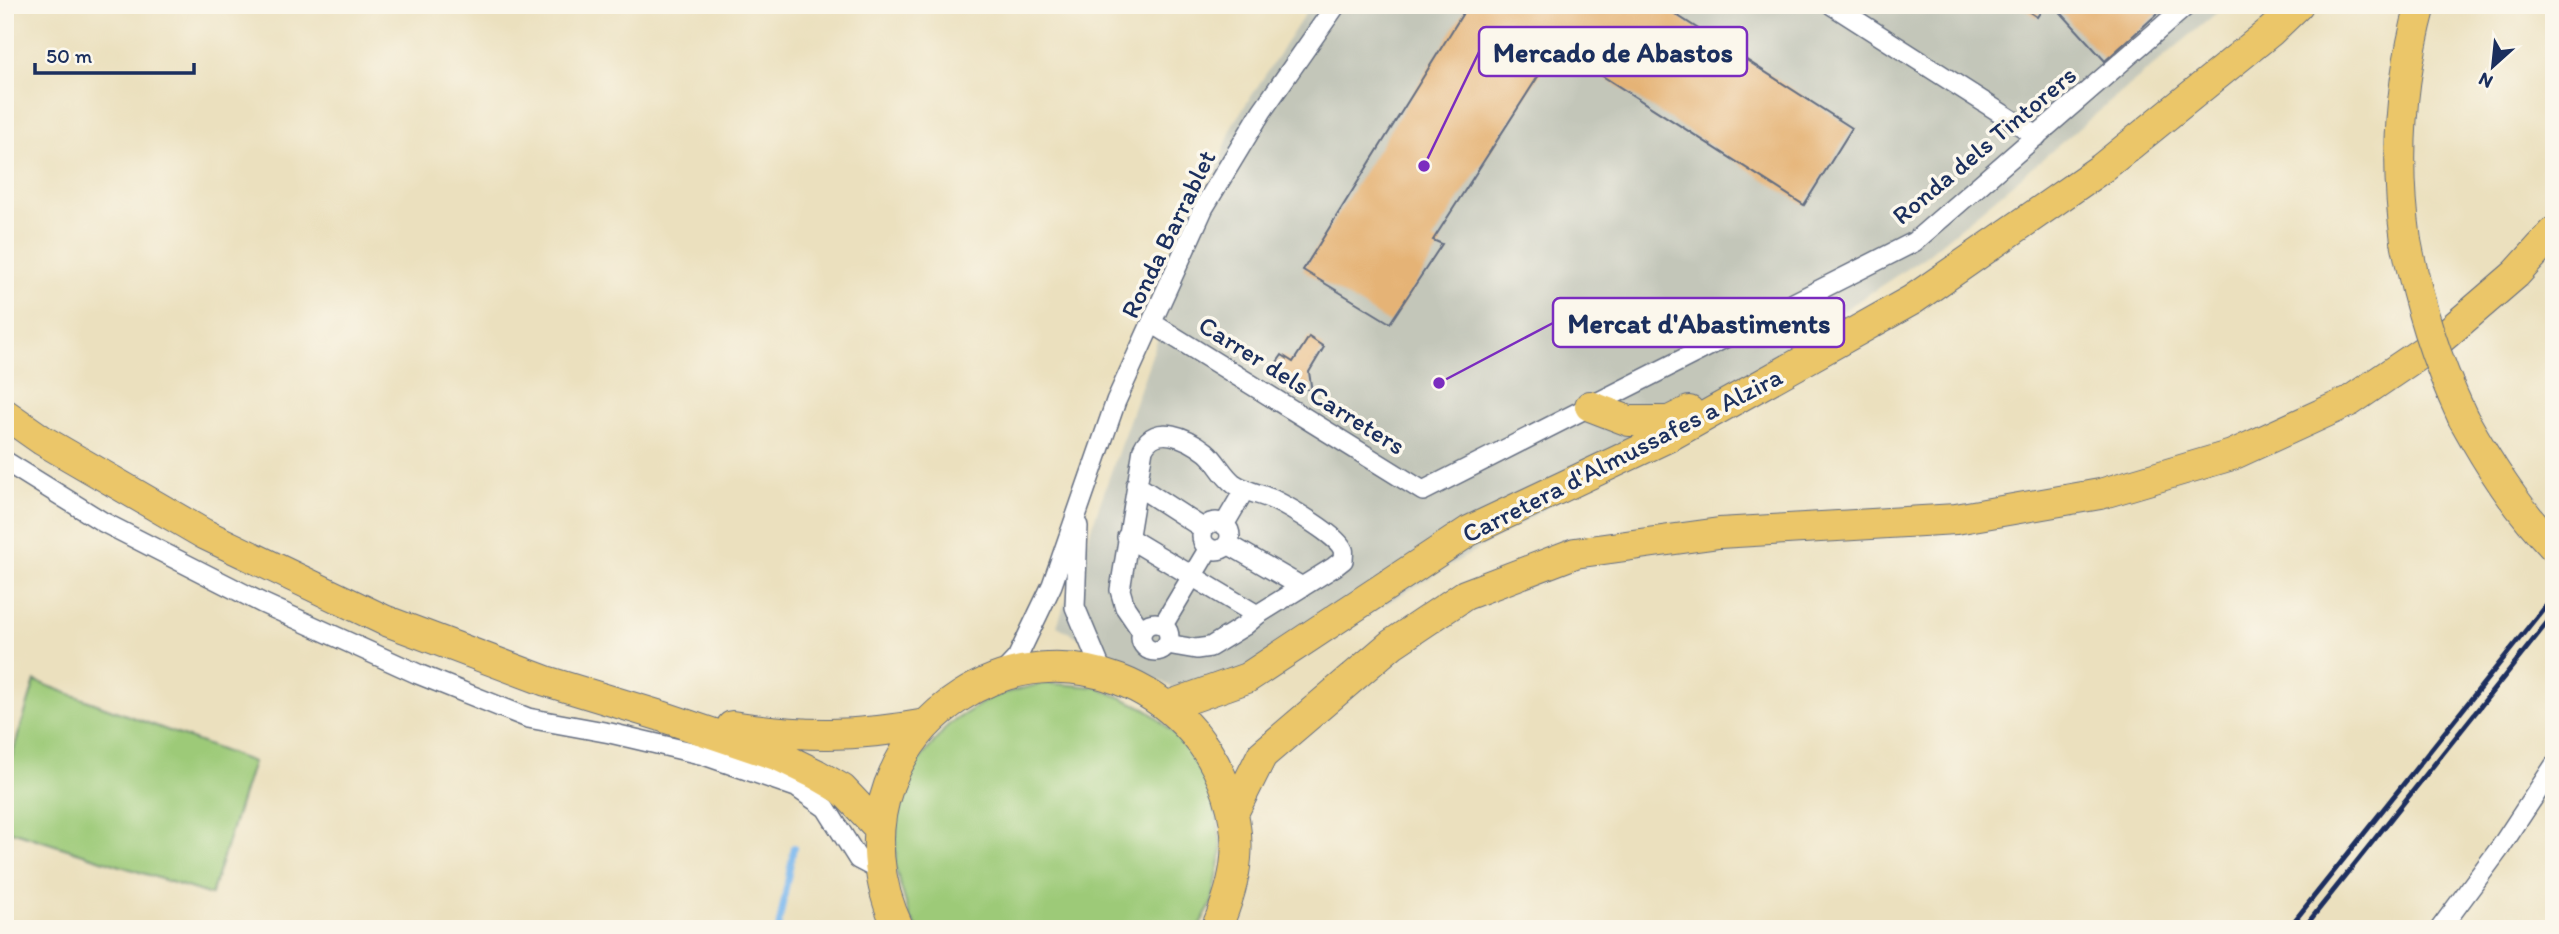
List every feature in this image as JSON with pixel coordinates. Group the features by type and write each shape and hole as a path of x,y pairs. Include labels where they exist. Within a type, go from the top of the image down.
{"main road":[{"name":"Carretera d'Almussafes a Alzira","path":"1168,706 1247,678 1469,531 1668,437 1912,300 2102,169 2271,31 2298,5"},
{"path":"2421,5 2410,52 2400,133 2401,206 2416,292 2435,356 2463,418 2486,460 2513,499 2554,547"},
{"path":"1233,813 1262,755 1392,644 1465,594 1575,553 1719,533 1956,519 2100,494 2232,455 2350,401 2437,342 2516,274 2554,232"},
{"path":"1590,406 1629,422 1669,421 1912,300"},
{"path":"5,414 42,440 204,534 384,620 546,681 661,716 779,757 842,789 879,828"},
{"path":"892,923 879,870 879,828 884,799 894,772 908,747 926,724 964,694 999,677 1033,669 1068,668 1103,674 1147,692 1168,706 1198,736 1220,772 1233,813 1237,856 1229,899 1216,929"},
{"path":"661,716 770,732 828,736 892,731 926,724"}],"street":[{"name":"Ronda Barrablet","path":"999,677 1017,658 1052,585 1116,401 1205,207 1262,111 1336,5"},
{"name":"Ronda dels Tintorers","path":"1423,491 1914,242 2187,5"},
{"path":"1834,6 2037,136"},
{"name":"Carrer dels Carreters","path":"1152,323 1423,491"},
{"path":"1157,434 1176,436 1192,443 1208,454 1221,472 1245,489 1274,500 1337,539 1343,550 1343,560 1210,647 1196,649 1165,635 1154,623 1147,625 1142,632 1125,607 1120,590 1136,485 1147,440 1157,434"},
{"path":"5,461 103,522 262,603 418,674 528,718 610,733 704,755 796,787 826,808 859,859 879,870"},
{"path":"1136,485 1302,587"},
{"path":"1165,635 1192,575 1245,489"},
{"path":"1079,503 1075,607 1103,674"},
{"path":"1127,537 1257,615"},
{"path":"2440,929 2500,848 2554,766"}],"shaded area":[{"path":"1311,5 2226,5 1926,256 1543,510 1211,708 1057,626 1233,124"}],"green space":[{"path":"35,681 253,762 211,895 5,829 5,778"},
{"path":"1044,683 1097,687 1147,709 1188,746 1214,795 1222,850 1212,904 1197,929 918,929 910,917 895,867 897,814 915,765 949,724 993,696"}],"building":[{"path":"1468,5 1661,5 1852,128 1804,205 1557,47 1433,240 1442,244 1390,323 1303,270"},
{"path":"2019,5 2045,5 2037,17"},
{"path":"2054,5 2167,5 2105,61"},
{"path":"1309,337 1324,347 1309,372 1312,392 1273,368 1282,355 1293,362"}],"waterway":[{"path":"778,929 794,847"}],"railway":[{"path":"2288,929 2554,595"},
{"path":"2303,929 2554,614"}],"place":[{"name":"Mercado de Abastos","path":"1424,166"},
{"name":"Mercat d'Abastiments","path":"1439,383"}]}
